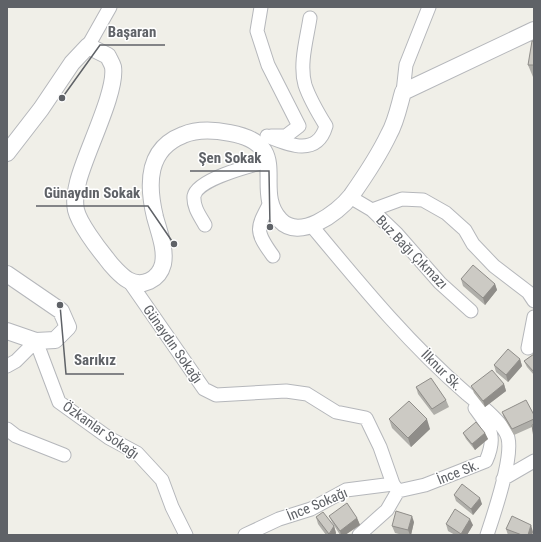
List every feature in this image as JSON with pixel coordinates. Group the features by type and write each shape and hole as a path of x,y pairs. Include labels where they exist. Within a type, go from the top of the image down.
{"street":[{"path":"7,153 41,109 72,63 88,46 110,7"},
{"path":"261,7 258,31 268,65 299,126 286,136 261,138"},
{"path":"261,138 268,161 270,203 279,219 290,228 303,229 334,211 350,197 390,133 403,92 406,65 429,7"},
{"path":"88,46 108,56 113,67 112,83 106,104 82,166 76,192 76,210 89,234 107,260 129,281 140,283 150,282 158,275 162,266 164,255 155,214 150,178 153,163 160,152 173,139 188,133 217,130 261,138 293,146 313,144 324,135 326,126 315,108 305,84 304,60 310,18"},
{"path":"403,92 534,30"},
{"path":"205,225 195,207 194,197 196,192 205,184 237,169 268,161"},
{"name":"Buz Bağı Çıkmazı","path":"350,197 372,210 397,234 440,284 471,311"},
{"path":"372,210 402,199 423,200 446,213 465,230 474,244 494,266 528,292 534,301"},
{"path":"270,203 259,223 260,238 273,256"},
{"name":"İlknur Sk.","path":"311,225 389,318 463,390 494,417 508,437 507,463 487,535"},
{"path":"7,274 62,311 68,327 55,340 36,341 7,331"},
{"name":"Günaydın Sokağı","path":"129,281 204,389 216,395 286,391 307,394 336,412 366,418 380,447 396,487"},
{"path":"528,348 534,317"},
{"path":"7,366 16,361 36,341"},
{"name":"Özkanlar Sokağı","path":"36,341 59,402 109,438 137,453 162,480 172,507 186,535"},
{"name":"İnce Sk.","path":"396,487 425,485 486,460 492,448 493,437 486,423 463,390"},
{"path":"7,429 16,436 64,455"},
{"path":"503,479 534,461"},
{"path":"359,535 387,510 396,487"},
{"name":"İnce Sokağı","path":"245,535 279,519 311,509 346,490 396,487"}],"building":[{"path":"532,41 534,41 534,65 528,65"},
{"path":"473,265 495,284 483,298 461,279"},
{"path":"508,349 520,359 506,375 494,365"},
{"path":"534,354 534,372 524,361"},
{"path":"492,370 504,384 483,401 471,386"},
{"path":"431,378 446,400 432,409 416,387"},
{"path":"526,400 534,415 534,419 512,429 502,412"},
{"path":"409,401 427,419 408,438 389,419"},
{"path":"476,422 485,433 472,444 463,433"},
{"path":"534,424 534,438 532,425"},
{"path":"462,484 480,498 471,509 454,495"},
{"path":"347,503 357,518 340,531 329,516"},
{"path":"455,509 470,519 461,534 446,524"},
{"path":"396,511 412,516 408,530 392,526"},
{"path":"323,512 334,526 329,534 316,517"},
{"path":"512,516 531,525 528,535 522,535 506,529"}],"place":[{"name":"Başaran","path":"62,98"},
{"name":"Şen Sokak","path":"270,227"},
{"name":"Günaydın Sokak","path":"174,244"},
{"name":"Sarıkız","path":"60,305"}]}
